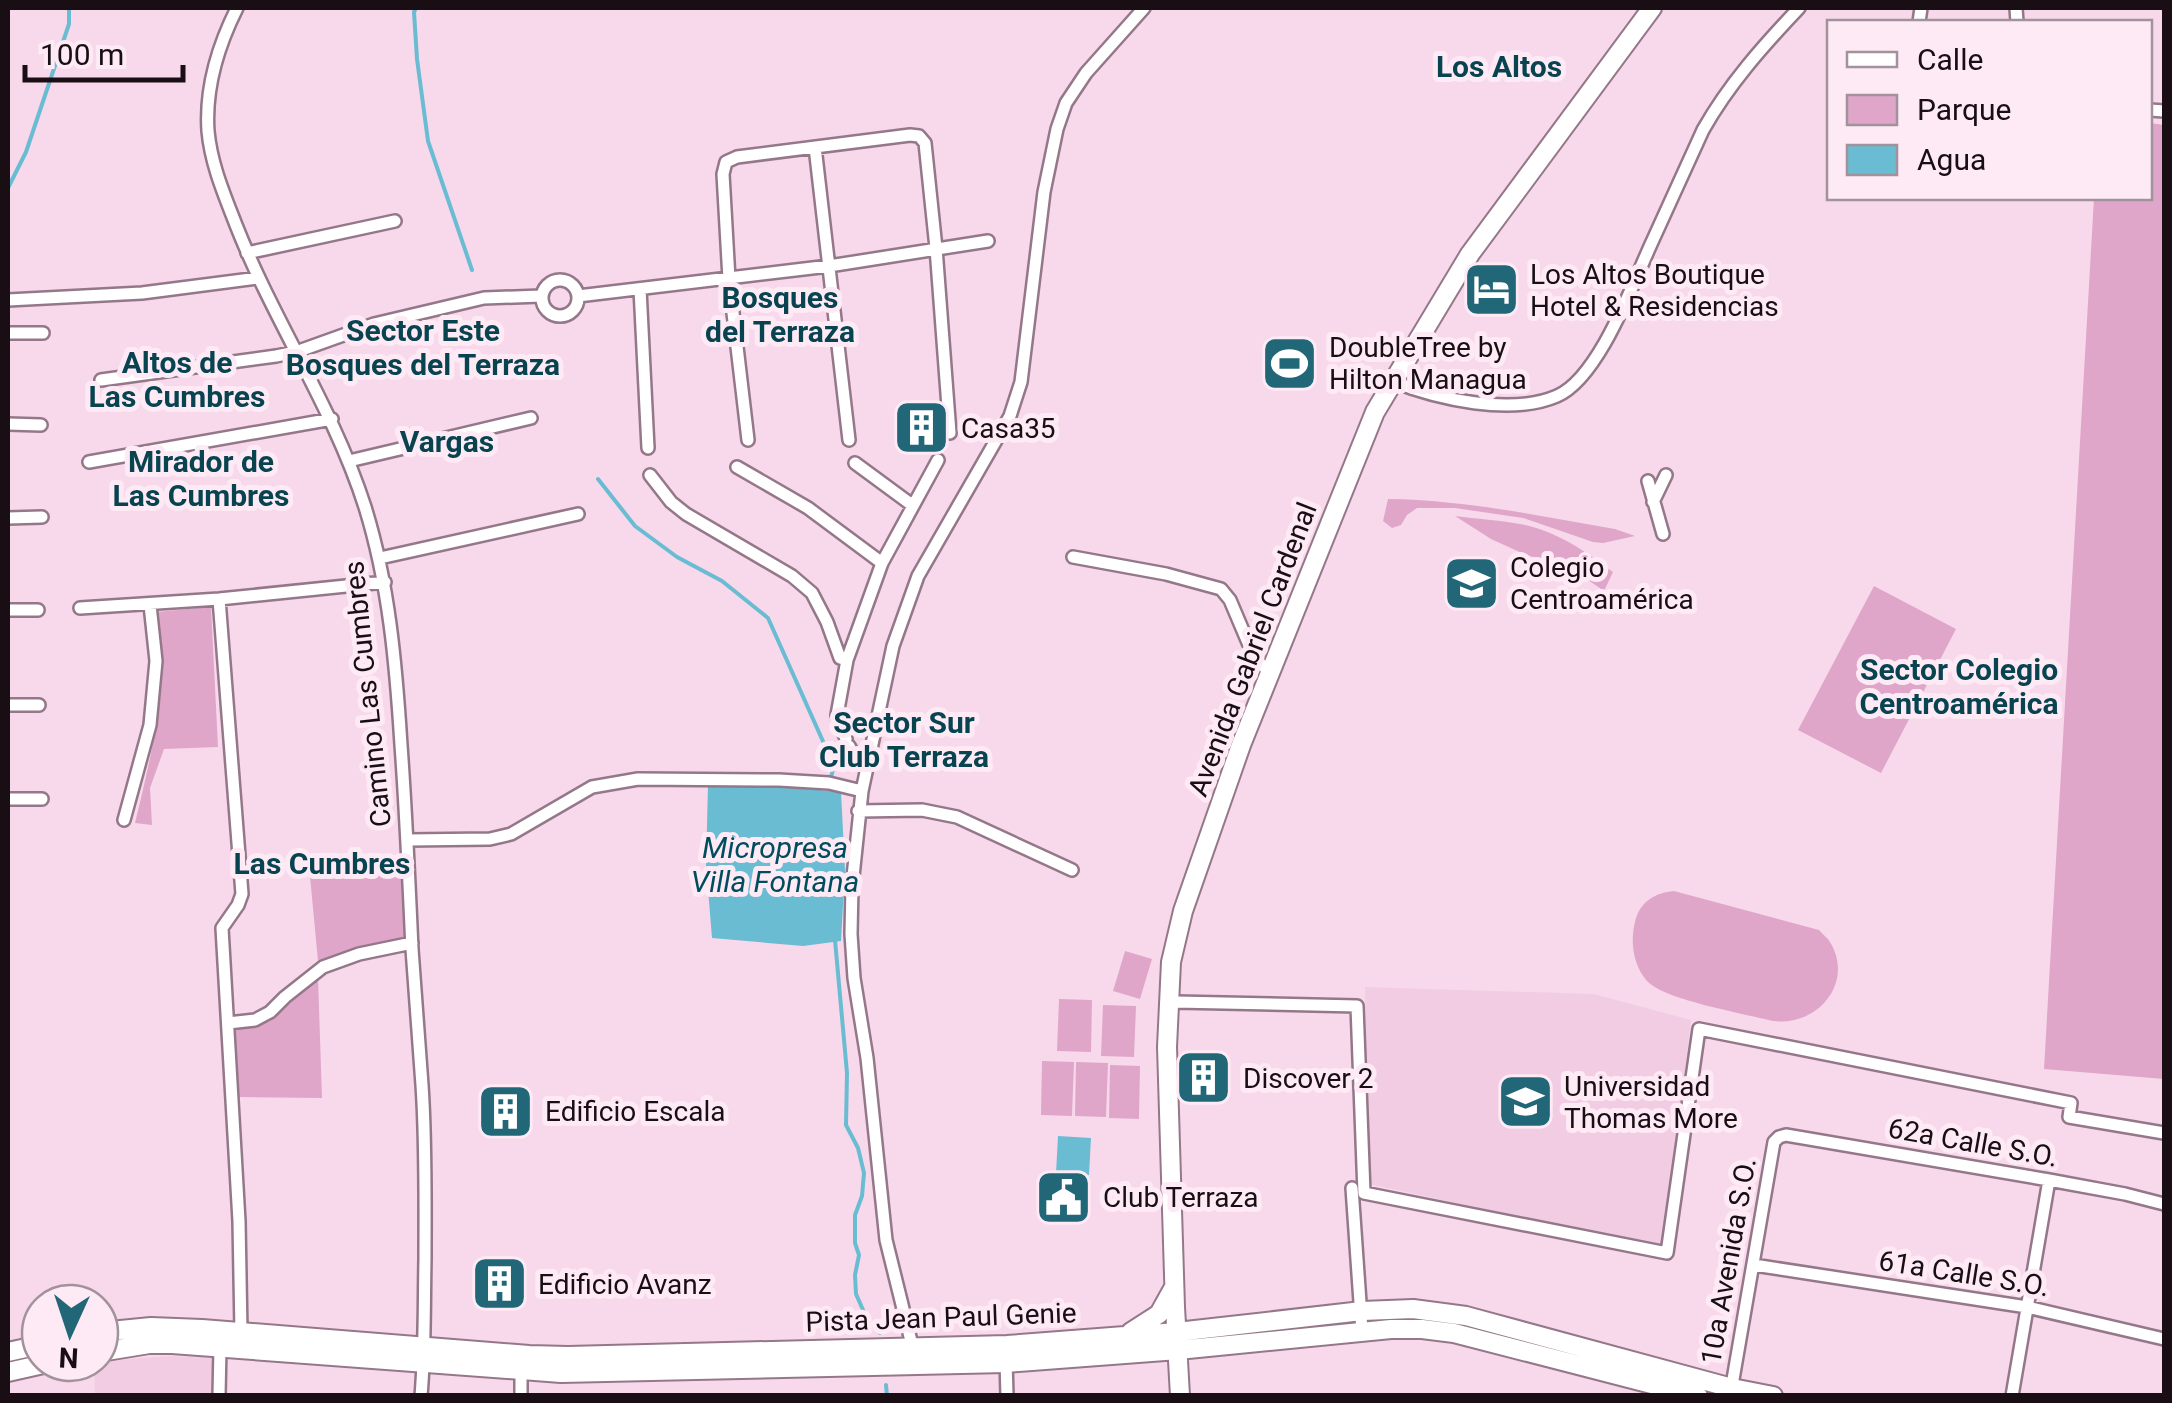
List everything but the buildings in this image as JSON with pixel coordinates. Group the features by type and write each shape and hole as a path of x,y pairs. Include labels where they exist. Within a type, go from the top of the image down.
{"main road":[{"name":"Avenida Gabriel Cardenal","path":"1180,1396 1167,1047 1171,962 1183,911 1241,745 1375,412 1470,254 1652,8"},
{"path":"1119,1336 1158,1314 1174,1287"},
{"name":"Pista Jean Paul Genie","path":"525,1363 562,1374 948,1365 1119,1336 1178,1341 1362,1311 1413,1309 1466,1316 1731,1392 1774,1396"},
{"name":"Pista Jean Paul Genie","path":"122,1329 241,1332 525,1363 913,1349 1006,1354 1422,1329 1698,1396"},
{"path":"122,1329 212,1338 220,1347"},
{"path":"220,1347 229,1339 302,1338"},
{"path":"120,1349 149,1344 320,1354 342,1350 424,1354"},
{"path":"819,1368 852,1361 903,1358 911,1355 913,1349 922,1357 948,1365"}],"street":[{"name":"Camino Las Cumbres","path":"237,8 214,64 208,114 218,178 258,278 332,419 349,461 385,582 398,687 424,1141 421,1396"},
{"path":"913,1349 886,1240 867,1058 854,978 852,886 858,810 893,646 918,576 1010,416 1020,382 1044,192 1066,103 1086,73 1144,8"},
{"path":"1392,381 1459,400 1506,405 1532,404 1574,386 1607,339 1722,97 1799,8"},
{"path":"748,440 729,279 723,174 726,162 737,157 918,136 924,143 936,248 950,433"},
{"path":"816,147 849,440"},
{"path":"247,253 395,221"},
{"path":"578,296 830,266 988,241"},
{"path":"8,300 142,293 258,278"},
{"path":"565,280 574,286 578,296 572,312 556,316 542,305 541,296 554,281 565,280"},
{"path":"640,289 648,448"},
{"path":"100,380 296,352 374,324 484,298 541,296"},
{"path":"8,332 43,333"},
{"path":"349,461 531,418"},
{"path":"89,462 332,419"},
{"path":"8,424 41,425"},
{"path":"867,762 857,761 837,715 848,660 882,564 938,460"},
{"path":"855,464 912,505"},
{"path":"737,467 808,508 882,564"},
{"path":"1653,502 1666,475"},
{"path":"650,476 686,514 792,576 812,592 828,622 840,658 848,660"},
{"path":"1648,482 1663,534"},
{"path":"380,558 578,514"},
{"path":"8,518 42,517"},
{"path":"1073,557 1166,574 1220,589 1230,600 1255,660 1270,672"},
{"path":"80,608 219,600 385,582"},
{"path":"219,600 242,894 222,928 239,1221 241,1332"},
{"path":"124,820 150,725 156,661 150,604"},
{"path":"8,610 38,610"},
{"path":"8,705 39,705"},
{"path":"408,840 511,834 592,787 638,779 779,780 829,783 862,791"},
{"path":"8,799 42,799"},
{"path":"858,810 922,810 957,817 1072,870"},
{"path":"228,1023 255,1020 270,1012 284,996 323,967 359,954 412,943"},
{"path":"1168,1004 1357,1006 1364,1193 1667,1253 1699,1029 2071,1103 2069,1118 2164,1133"},
{"name":"62a Calle S.O.","path":"1774,1142 1786,1136 2050,1180 2164,1204"},
{"name":"10a Avenida S.O.","path":"1731,1392 1774,1142"},
{"path":"2012,1396 2050,1180"},
{"path":"1352,1188 1362,1332"},
{"name":"61a Calle S.O.","path":"1754,1264 2027,1307 2164,1339"},
{"path":"219,1396 220,1347"},
{"path":"1006,1354 1008,1396"},
{"path":"521,1396 525,1363"}],"shaded area":[{"name":"Universidad Thomas More","path":"1365,987 1594,994 1691,1020 1664,1248 1369,1184"},
{"path":"212,1358 213,1395 95,1395 95,1383 120,1383 120,1360"}],"green space":[{"path":"2152,123 2164,125 2164,1079 2044,1069 2094,200 2152,200"},
{"path":"1388,499 1502,510 1615,529 1635,536 1593,542 1523,518 1455,508 1417,508 1401,525 1392,528 1383,521"},
{"path":"1455,516 1545,531 1613,572 1604,591 1575,571 1491,539"},
{"path":"1874,586 1956,629 1881,773 1798,730"},
{"path":"211,607 218,747 164,749 150,788 152,825 135,823 159,699 161,659 155,612"},
{"path":"402,860 406,940 318,961 309,866"},
{"path":"1674,891 1819,930 1837,957 1835,987 1817,1009 1789,1021 1773,1021 1687,1000 1656,988 1639,968 1634,953 1634,930 1645,903"},
{"path":"1125,951 1152,959 1140,999 1113,991"},
{"path":"318,978 322,1098 238,1097 234,1030 270,1021"},
{"path":"1059,999 1092,1000 1091,1052 1057,1051"},
{"path":"1103,1005 1136,1006 1134,1057 1101,1056"},
{"path":"1042,1061 1074,1062 1072,1116 1041,1115"},
{"path":"1076,1062 1108,1063 1106,1117 1075,1116"},
{"path":"1110,1065 1140,1066 1139,1119 1109,1118"}],"water":[{"name":"Micropresa Villa Fontana","path":"708,784 841,792 845,870 841,941 803,946 712,938 706,865"},
{"path":"1058,1136 1091,1138 1089,1175 1056,1173"}],"waterway":[{"path":"8,188 26,152 69,24 69,8"},
{"path":"416,8 417,59 428,141 472,270"},
{"path":"598,479 635,526 677,557 722,581 768,618 834,766 830,781"},
{"path":"835,940 847,1073 846,1125 858,1148 864,1173 855,1215 859,1255 856,1294 867,1319 880,1333"},
{"path":"886,1385 887,1396"}],"place":[{"name":"Los Altos Boutique Hotel & Residencias","path":"1491,290"},
{"name":"DoubleTree by Hilton Managua","path":"1290,363"},
{"name":"Casa35","path":"922,428"},
{"name":"Colegio Centroamérica","path":"1471,583"},
{"name":"Discover 2","path":"1204,1078"},
{"name":"Universidad Thomas More","path":"1525,1102"},
{"name":"Edificio Escala","path":"506,1111"},
{"name":"Club Terraza","path":"1064,1197"},
{"name":"Edificio Avanz","path":"499,1284"}],"district":[{"name":"Los Altos","path":"1499,67"},
{"name":"Bosques del Terraza","path":"780,315"},
{"name":"Sector Este Bosques del Terraza","path":"423,348"},
{"name":"Altos de Las Cumbres","path":"177,380"},
{"name":"Vargas","path":"447,442"},
{"name":"Mirador de Las Cumbres","path":"201,479"},
{"name":"Sector Colegio Centroamérica","path":"1959,687"},
{"name":"Sector Sur Club Terraza","path":"904,740"},
{"name":"Las Cumbres","path":"322,864"}]}
